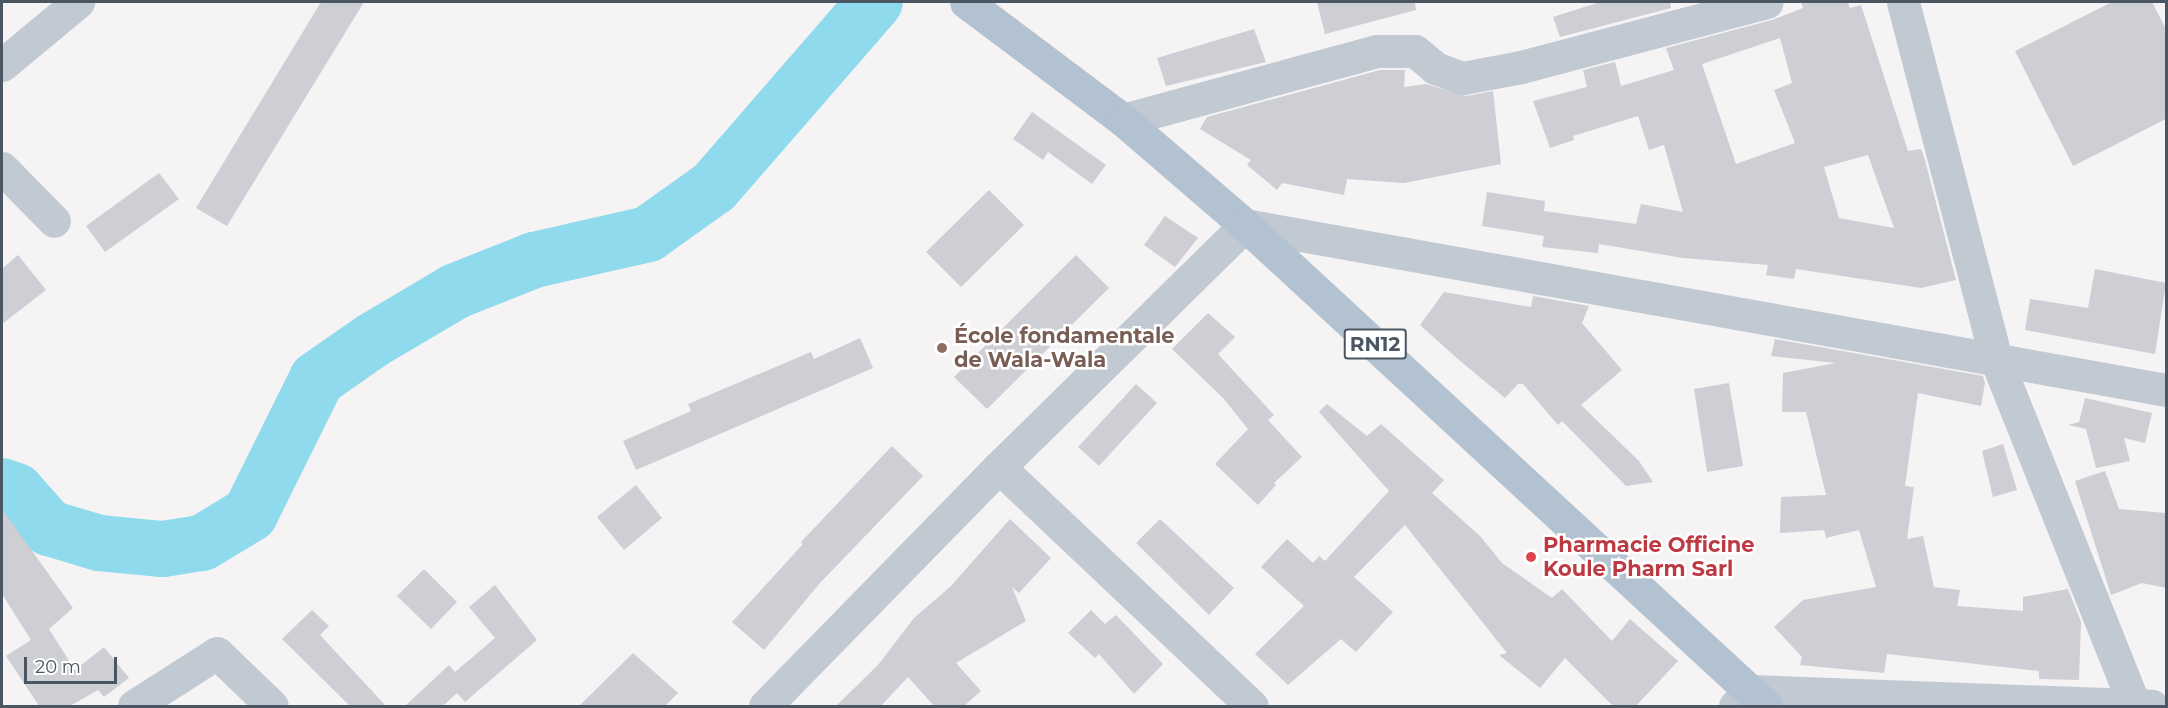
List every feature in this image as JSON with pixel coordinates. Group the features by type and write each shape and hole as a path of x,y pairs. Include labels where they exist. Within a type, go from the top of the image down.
{"main road":[{"name":"RN12","path":"966,2 1124,120 1245,225 1751,701"}],"street":[{"path":"2,65 78,2"},
{"path":"1124,120 1377,51 1415,51 1435,68 1463,78 1521,67 1767,2"},
{"path":"1751,701 2141,706 1996,359 1903,2"},
{"path":"2,168 54,221"},
{"path":"765,706 999,466 1245,225 2166,390"},
{"path":"999,466 1252,706"},
{"path":"134,706 217,653 272,706"}],"building":[{"path":"321,2 364,2 227,226 196,208"},
{"path":"1317,2 1415,2 1416,10 1325,34"},
{"path":"1600,2 1670,2 1671,8 1560,37 1553,17"},
{"path":"1801,2 1848,2 1850,8 1861,5 1908,151 1921,149 1925,160 1956,280 1921,288 1796,269 1794,279 1766,275 1768,265 1683,258 1599,244 1598,253 1542,247 1544,236 1482,226 1487,192 1545,201 1544,211 1636,224 1641,204 1683,212 1664,145 1649,150 1638,116 1573,136 1574,140 1550,148 1533,101 1587,87 1583,70 1615,62 1621,86 1674,70 1666,48 1772,20 1803,8","holes":["1780,38 1792,83 1774,90 1795,143 1736,164 1702,64","1868,155 1894,228 1839,218 1824,167"]},
{"path":"2112,2 2152,2 2166,29 2166,119 2073,166 2015,51"},
{"path":"1254,29 1266,62 1166,86 1157,58"},
{"path":"1380,70 1405,70 1404,87 1426,84 1466,96 1493,91 1501,164 1404,183 1347,179 1344,195 1282,183 1277,190 1247,165 1251,160 1200,129 1207,117"},
{"path":"1032,112 1106,165 1092,184 1048,152 1043,160 1013,139"},
{"path":"159,173 179,199 105,252 86,226"},
{"path":"989,190 1024,225 961,287 926,252"},
{"path":"1165,216 1198,238 1175,267 1144,245"},
{"path":"18,255 46,290 2,324 2,269"},
{"path":"1076,255 1109,288 987,409 954,377"},
{"path":"2095,269 2166,283 2155,354 2025,330 2030,299 2088,308"},
{"path":"1444,292 1531,307 1533,296 1589,306 1582,323 1622,370 1581,405 1639,461 1653,482 1626,486 1562,421 1558,425 1523,384 1518,384 1505,398 1420,325"},
{"path":"1208,313 1235,337 1218,354 1274,415 1268,420 1302,457 1274,483 1276,485 1258,505 1215,464 1248,429 1223,398 1172,349"},
{"path":"860,338 873,368 636,470 623,441 691,411 688,404 811,352 814,359"},
{"path":"1775,339 1983,376 1985,383 1981,406 1918,393 1905,486 1914,487 1907,539 1923,536 1934,587 1960,590 1957,606 2023,611 2023,597 2068,589 2081,622 2079,680 2039,679 2039,671 1887,654 1884,673 1800,665 1802,657 1774,627 1803,600 1876,587 1859,530 1826,538 1824,530 1780,533 1781,497 1826,495 1806,412 1782,412 1783,373 1836,363 1771,356"},
{"path":"1729,383 1743,466 1707,472 1694,389"},
{"path":"1136,384 1157,403 1099,466 1078,447"},
{"path":"2085,398 2152,413 2145,443 2124,438 2130,461 2096,468 2086,429 2068,425 2079,422"},
{"path":"1327,404 1367,436 1381,424 1444,480 1432,493 1480,536 1502,563 1552,598 1562,589 1612,641 1630,619 1678,661 1636,706 1613,706 1565,658 1540,688 1499,655 1507,653 1405,525 1354,577 1393,612 1356,652 1341,639 1288,685 1255,654 1304,606 1261,567 1287,539 1313,563 1319,556 1325,561 1389,491 1319,412"},
{"path":"2003,444 2017,490 1993,497 1982,451"},
{"path":"892,446 923,476 820,583 764,650 732,622 803,544 801,542"},
{"path":"2105,471 2119,509 2166,513 2166,588 2142,583 2111,595 2075,481"},
{"path":"636,485 662,518 624,550 597,517"},
{"path":"2,509 73,608 49,629 75,670 104,647 129,678 104,697 98,690 70,706 39,706 6,656 31,640 2,594"},
{"path":"1010,519 1051,558 1019,593 1012,587 1026,621 956,663 981,691 964,706 934,706 908,677 881,706 836,706 878,665 914,618 951,586"},
{"path":"1160,519 1234,588 1209,615 1136,543"},
{"path":"424,569 457,602 431,629 397,596"},
{"path":"495,585 537,640 465,702 457,693 443,706 405,706 449,665 455,672 495,638 469,607"},
{"path":"312,610 329,626 320,635 386,706 350,706 282,639"},
{"path":"1091,610 1105,624 1116,615 1163,664 1134,694 1099,654 1095,658 1068,633"},
{"path":"633,653 678,693 665,706 579,706"}],"waterway":[{"path":"2,486 16,491 49,528 99,543 163,549 202,543 250,514 317,379 373,340 456,291 534,260 648,234 714,187 875,2"}],"place":[{"name":"École fondamentale de Wala-Wala","path":"942,348"},
{"name":"Pharmacie Officine Koule Pharm Sarl","path":"1531,557"}]}
